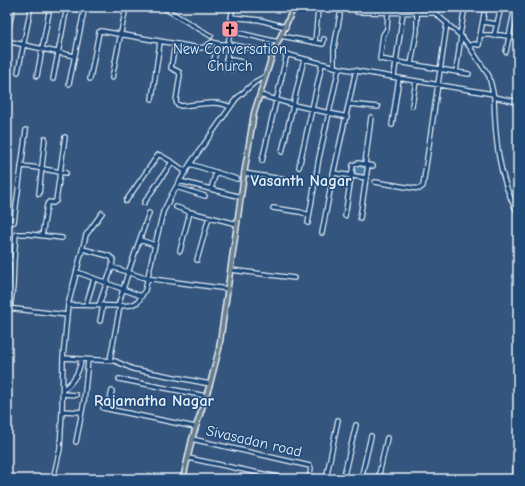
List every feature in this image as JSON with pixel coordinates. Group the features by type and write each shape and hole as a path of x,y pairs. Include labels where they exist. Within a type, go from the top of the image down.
{"main road":[{"path":"183,479 192,438 210,384 219,349 254,113 273,52 294,8"}],"street":[{"path":"7,35 13,7"},
{"path":"18,72 32,7"},
{"path":"37,76 50,7"},
{"path":"53,79 68,7 84,11 69,84"},
{"path":"112,78 126,7"},
{"path":"162,7 211,36"},
{"path":"232,7 231,31 226,59 226,67 232,69"},
{"path":"289,7 294,8"},
{"path":"357,7 357,12 435,13"},
{"path":"411,64 417,31 417,7"},
{"path":"433,7 435,13 460,35 469,46 489,76 494,95 497,143 500,162 508,194 518,213"},
{"path":"456,72 465,7"},
{"path":"494,36 501,7"},
{"path":"506,52 515,7"},
{"path":"315,42 318,10"},
{"path":"388,12 387,29 383,34 380,59 469,74"},
{"path":"394,76 403,12"},
{"path":"469,46 474,44 479,45 484,14"},
{"path":"334,67 334,48 340,15"},
{"path":"232,17 260,20 286,27"},
{"path":"483,22 497,24"},
{"path":"375,182 419,189 422,188 447,23"},
{"path":"90,79 99,32 102,30 160,42 200,48 205,47 211,42 287,54 334,67 394,76 494,95 518,102"},
{"path":"231,31 278,42"},
{"path":"281,36 323,44 324,39"},
{"path":"480,36 509,36 518,38"},
{"path":"7,41 74,56"},
{"path":"152,99 160,42"},
{"path":"175,44 171,66 172,70 179,72 180,75 176,101 177,104 181,106 218,102 225,103 230,107"},
{"path":"213,66 217,44"},
{"path":"262,161 287,54"},
{"path":"226,59 242,62"},
{"path":"282,152 304,59"},
{"path":"299,167 322,64"},
{"path":"308,223 319,158 339,68"},
{"path":"322,233 333,173 347,116 356,70"},
{"path":"68,305 131,305 142,296 148,278 163,212 176,187 190,164 227,114 230,107 244,91 266,76"},
{"path":"392,125 399,78"},
{"path":"412,106 416,81"},
{"path":"260,95 294,105 347,116"},
{"path":"349,104 378,107"},
{"path":"360,218 367,178 366,165 371,117"},
{"path":"7,223 14,222 26,130"},
{"path":"42,236 47,205 49,202 53,203 56,200 65,137"},
{"path":"38,194 45,138"},
{"path":"126,201 156,156 160,155 186,172"},
{"path":"144,204 172,162"},
{"path":"190,164 237,179"},
{"path":"344,216 354,164 373,166"},
{"path":"21,166 66,173"},
{"path":"211,189 216,172"},
{"path":"244,173 282,179"},
{"path":"333,173 367,178"},
{"path":"180,181 241,197"},
{"path":"176,187 205,196"},
{"path":"176,207 237,224"},
{"path":"273,208 300,212 309,215"},
{"path":"180,251 190,212"},
{"path":"53,479 60,449 63,358 68,305 86,235 102,213"},
{"path":"110,360 123,289 149,213"},
{"path":"197,260 209,217"},
{"path":"62,238 16,234 13,287 8,308 67,315"},
{"path":"140,240 155,245"},
{"path":"83,249 109,256 113,259 101,305 100,321"},
{"path":"7,260 14,260"},
{"path":"112,267 148,278 228,289"},
{"path":"231,270 294,278"},
{"path":"77,272 106,284 142,296"},
{"path":"86,305 94,279"},
{"path":"63,358 110,360 120,362 133,369 210,384"},
{"path":"63,392 75,378 81,359"},
{"path":"76,442 84,401 88,360"},
{"path":"119,379 206,396"},
{"path":"108,408 112,391"},
{"path":"63,392 76,395"},
{"path":"103,408 196,427"},
{"path":"62,411 82,412"},
{"path":"326,479 338,420"},
{"path":"343,479 356,425"},
{"path":"361,479 371,436"},
{"name":"Sivasadan road","path":"192,438 311,467 309,479"},
{"path":"378,479 387,438"},
{"path":"515,479 516,452"},
{"path":"188,458 287,479"}],"water":[{"path":"355,166 366,168 365,175 356,174"}],"place":[{"name":"New Conversation Church","path":"230,29"}],"district":[{"name":"Vasanth Nagar","path":"301,181"},
{"name":"Rajamatha Nagar","path":"154,401"}]}
